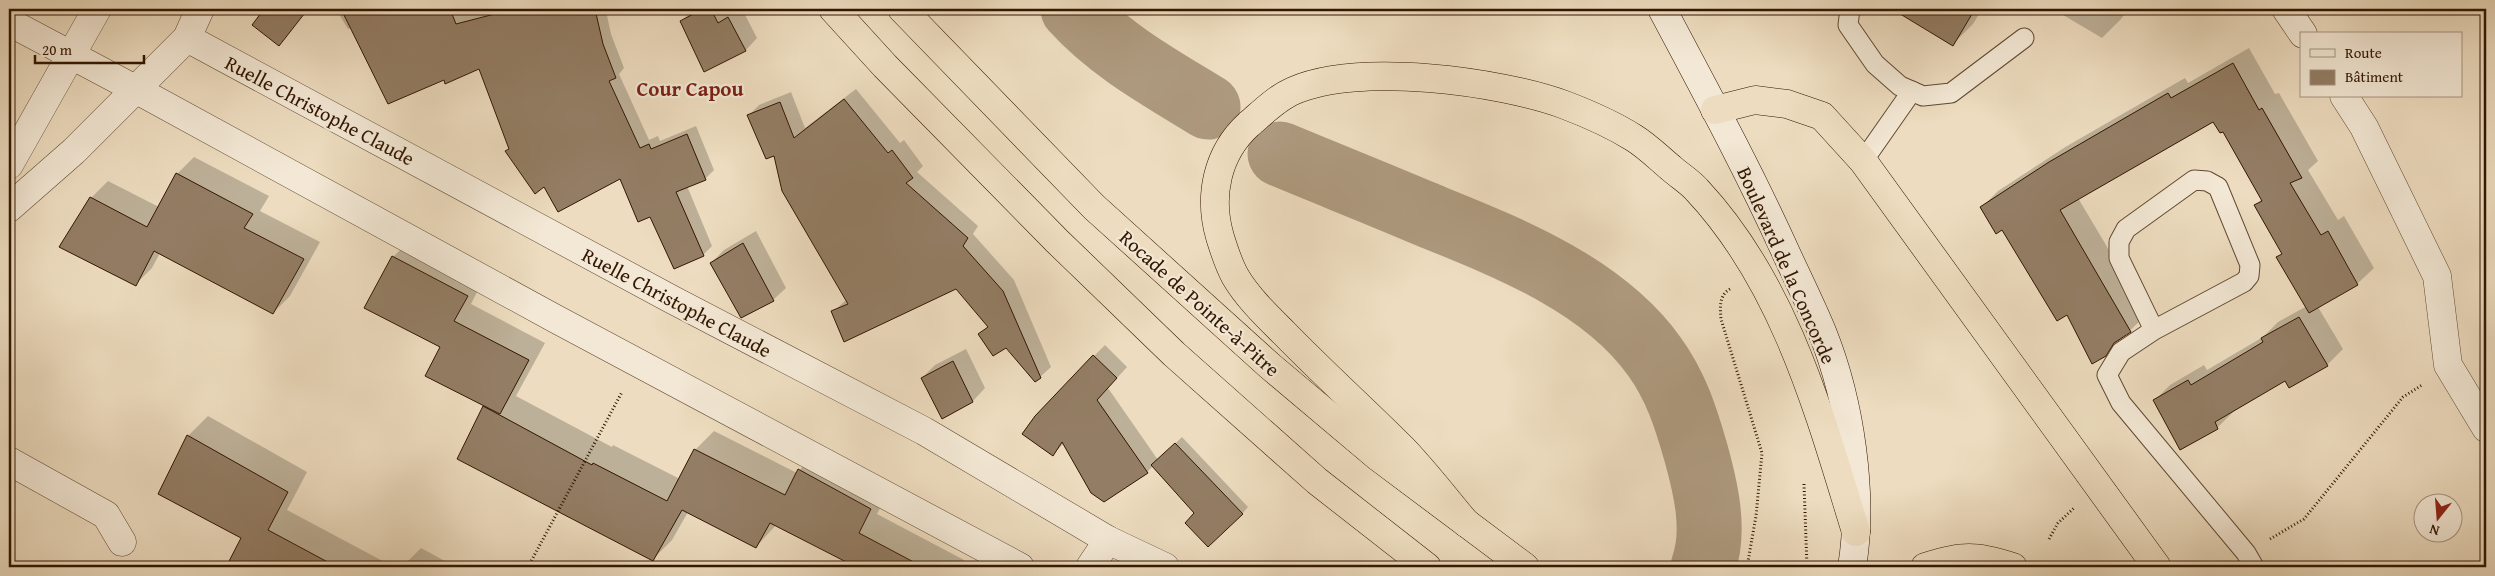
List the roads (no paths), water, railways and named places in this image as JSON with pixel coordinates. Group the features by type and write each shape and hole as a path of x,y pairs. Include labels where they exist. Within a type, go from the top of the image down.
{"highway":[{"path":"833,9 892,73 1057,241 1174,354 1318,481 1427,567"},
{"name":"Rocade de Pointe-à-Pitre","path":"902,9 1094,208 1270,366 1378,457 1525,567"},
{"path":"1466,523 1405,451 1290,340 1235,276 1220,238 1215,214 1215,186 1226,152 1242,130 1270,106 1292,91 1325,81 1388,76 1443,80 1497,88 1564,105 1633,138 1697,190 1751,259 1791,340 1817,405 1856,532"},
{"path":"1714,110 1754,100 1787,104 1822,116 1863,161 2158,567"},
{"path":"1925,567 1956,557 1990,559 2013,567"}],"street":[{"path":"9,166 97,9"},
{"path":"9,208 74,152 187,38 200,9"},
{"name":"Boulevard de la Concorde","path":"1662,9 1765,206 1823,334 1837,379 1847,422 1854,478 1856,532 1852,567"},
{"path":"2286,9 2302,32"},
{"path":"9,22 638,363 1020,567"},
{"name":"Ruelle Christophe Claude","path":"187,38 670,299 924,432 1108,540 1166,567"},
{"path":"2345,98 2364,127 2437,276 2448,365 2486,428"},
{"path":"9,461 106,515 122,542"},
{"path":"1090,567 1108,540"}],"lane":[{"path":"1850,9 1848,25 1875,64 1900,86 1923,96 1951,93 2024,38"},
{"path":"1863,161 1912,91"},
{"path":"2154,330 2119,258 2119,242 2126,229 2194,180 2207,180 2218,187 2250,265 2249,276 2244,282 2154,330 2121,352 2107,375 2121,403 2250,560"}],"waterway":[{"path":"1073,9 1120,51 1208,107"},
{"path":"1280,154 1518,254 1579,287 1632,330 1662,367 1680,403 1692,440 1703,481 1708,510 1709,539 1703,567"}],"district":[{"name":"Cour Capou","path":"690,88"}]}
